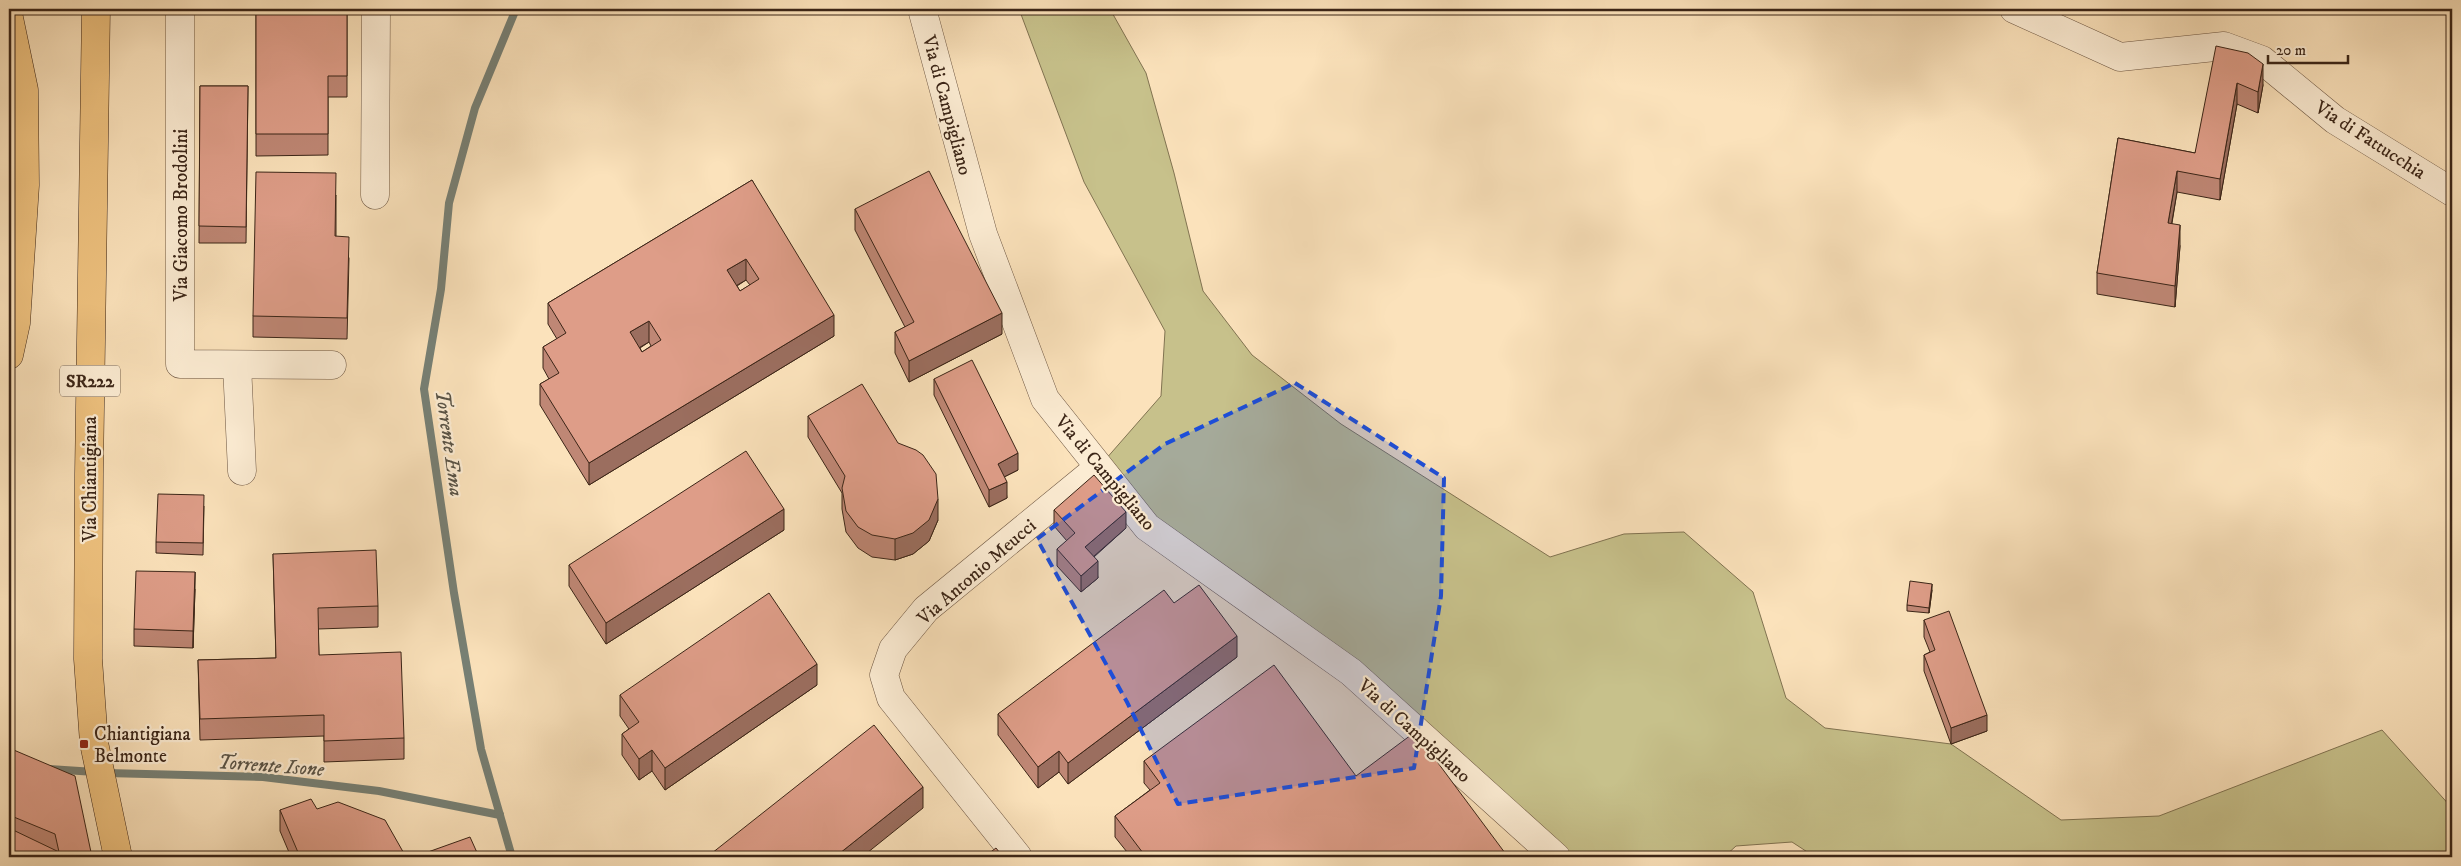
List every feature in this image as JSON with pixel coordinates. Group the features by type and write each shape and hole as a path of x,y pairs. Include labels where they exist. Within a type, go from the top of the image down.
{"main road":[{"name":"Via Chiantigiana","path":"96,9 88,659 91,722 95,753 118,857"},
{"path":"9,18 24,90 25,186 16,323 9,355"}],"street":[{"name":"Via Giacomo Brodolini","path":"180,9 180,364 332,365"},
{"path":"375,195 376,9"},
{"name":"Via di Campigliano","path":"922,9 984,234 1045,399 1098,468 1148,527 1351,672 1556,857"},
{"name":"Via di Fattucchia","path":"2014,9 2120,57 2224,46 2262,60 2335,120 2452,192"},
{"path":"237,365 242,471"},
{"name":"Via Antonio Meucci","path":"1018,857 891,698 884,676 893,649 926,609 1098,468"}],"highlighted area":[{"path":"1295,383 1444,478 1441,596 1414,768 1178,804 1127,702 1037,539 1165,444"}],"shaded area":[{"path":"1019,9 1110,9 1146,73 1174,173 1203,291 1252,355 1341,424 1550,557 1624,534 1684,532 1753,592 1786,698 1825,728 1951,744 2061,820 2159,816 2382,730 2452,808 2452,857 1815,857 1792,842 1736,846 1724,857 1556,857 1351,672 1147,527 1098,468 1161,396 1165,331 1084,182"}],"building":[{"path":"256,9 347,9 347,76 328,76 328,134 256,134"},
{"path":"2216,46 2248,53 2263,64 2258,92 2237,83 2220,179 2177,171 2168,223 2180,225 2175,286 2097,273 2118,138 2195,153"},
{"path":"200,86 248,86 246,227 199,226"},
{"path":"929,171 1002,313 909,361 895,332 914,322 855,209"},
{"path":"256,172 336,173 335,236 349,237 347,318 253,316"},
{"path":"752,180 834,315 589,463 540,384 559,373 543,347 566,333 548,303","holes":["746,259 759,279 740,291 727,270","649,321 661,340 642,352 630,332"]},
{"path":"972,360 1018,453 998,464 1007,482 989,490 934,379"},
{"path":"862,384 898,443 923,455 936,474 938,499 929,520 913,533 895,539 872,535 858,527 846,511 842,488 845,476 808,416"},
{"path":"746,451 784,509 606,623 569,565"},
{"path":"1094,475 1126,512 1085,547 1098,561 1081,576 1057,549 1075,533 1054,510"},
{"path":"158,494 204,495 203,543 156,542"},
{"path":"376,550 378,606 318,608 319,655 401,652 404,738 324,741 324,715 200,719 198,660 276,658 273,554"},
{"path":"136,571 195,572 193,631 134,629"},
{"path":"1910,581 1932,584 1929,608 1907,605"},
{"path":"1199,585 1237,636 1068,763 1059,751 1038,767 998,714 1164,590 1174,603"},
{"path":"769,593 817,664 665,768 652,750 639,759 622,734 639,722 620,695"},
{"path":"1949,611 1987,715 1951,728 1924,655 1935,650 1924,620"},
{"path":"1274,665 1356,776 1415,732 1508,857 1146,857 1115,816 1160,783 1144,761"},
{"path":"874,725 923,787 835,857 707,857"},
{"path":"9,748 75,776 92,857 9,857 9,832 11,829 59,852 55,834 9,815"},
{"path":"311,799 317,809 338,802 385,820 406,857 300,857 280,810"},
{"path":"470,837 479,857 414,857"},
{"path":"996,848 1003,857 984,857"}],"waterway":[{"name":"Torrente Ema","path":"512,857 481,749 454,593 424,389 441,289 449,203 475,108 516,9"},
{"name":"Torrente Isone","path":"49,769 95,772"},
{"name":"Torrente Isone","path":"106,773 263,777 379,791 500,815"}],"place":[{"name":"Chiantigiana Belmonte","path":"84,744"}]}
